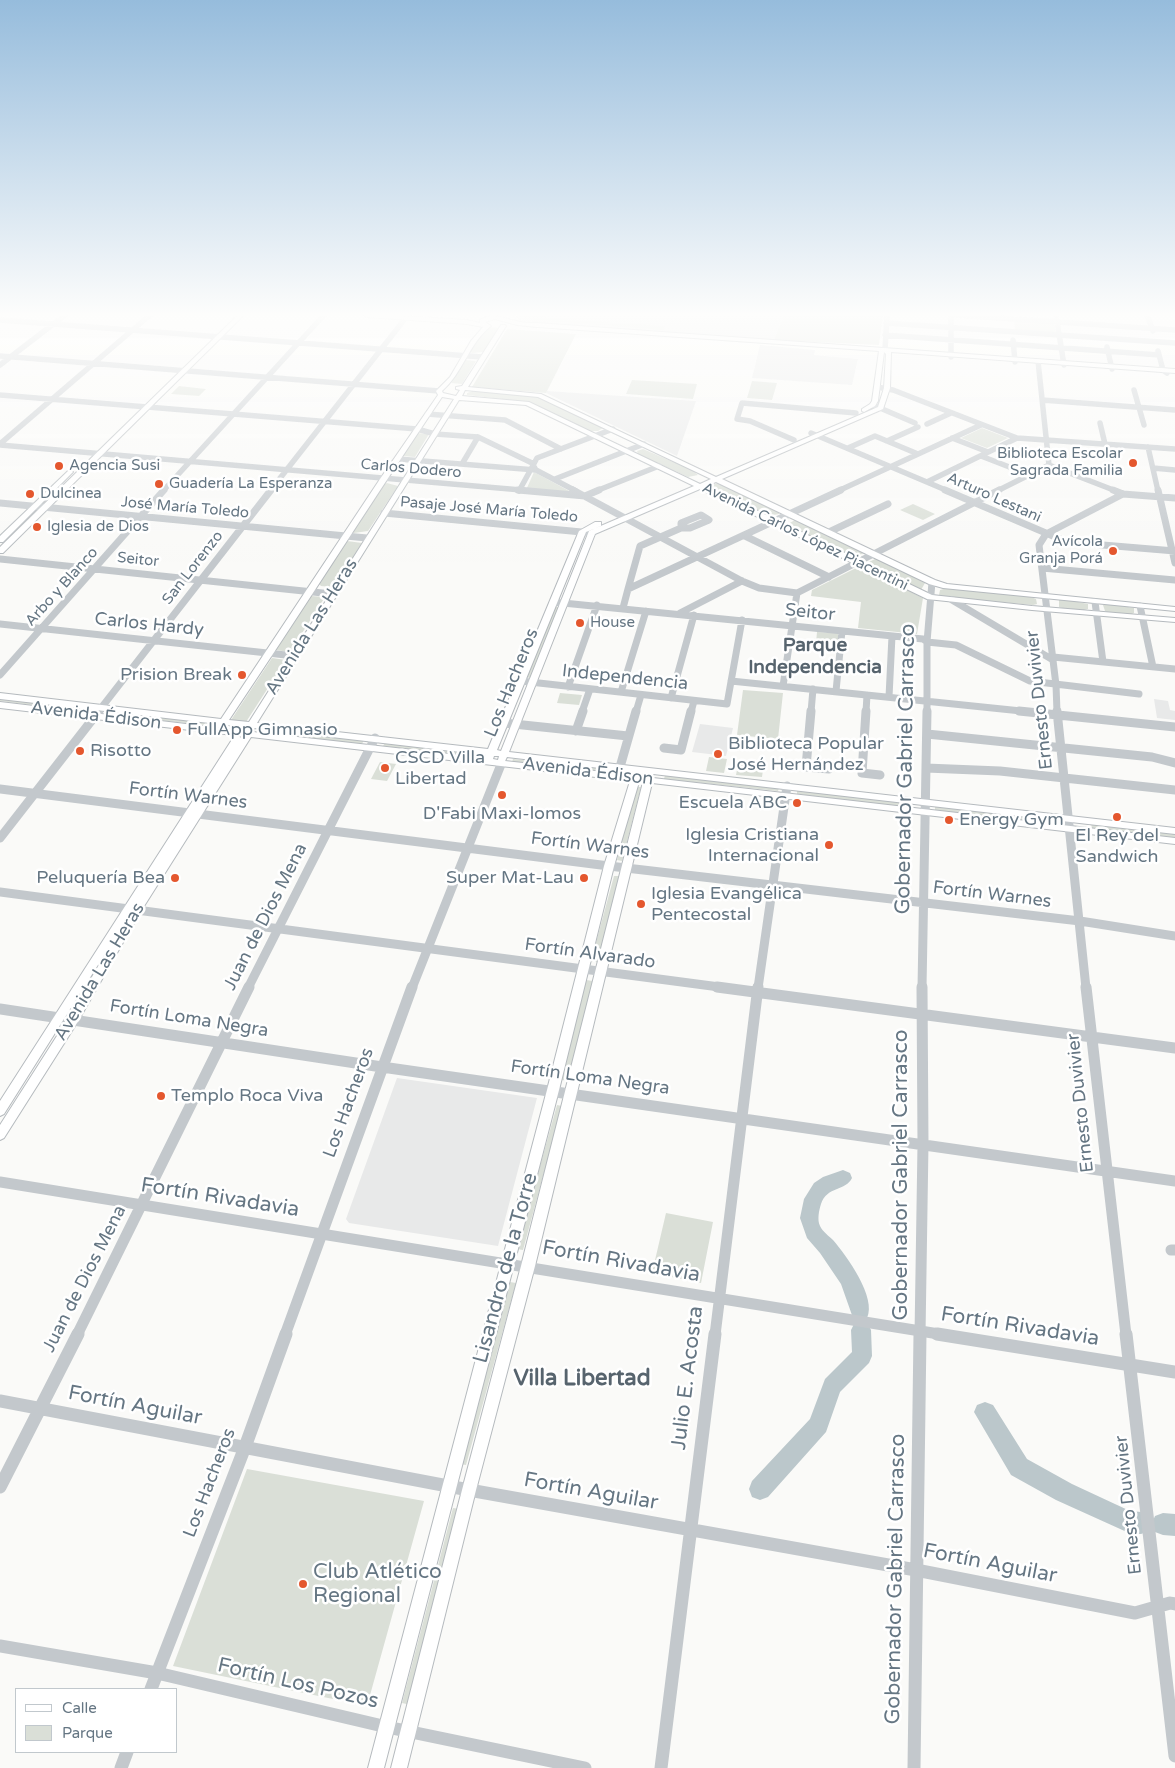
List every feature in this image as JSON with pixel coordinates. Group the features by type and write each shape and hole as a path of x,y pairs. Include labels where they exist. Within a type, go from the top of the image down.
{"main road":[{"path":"0,540 148,398"},
{"path":"0,551 157,398"},
{"name":"Avenida Las Heras","path":"218,730 437,398"},
{"name":"Avenida Las Heras","path":"0,1111 295,656 367,538 435,434 456,398"},
{"name":"Avenida Carlos López Piacentini","path":"489,398 527,403 930,597 1175,620"},
{"name":"Avenida Carlos López Piacentini","path":"545,398 932,582 946,586 1175,609"},
{"path":"712,477 853,416 873,405 875,398"},
{"path":"853,416 881,408 884,398"},
{"path":"588,532 625,518 794,440 814,434"},
{"path":"588,532 618,514 696,484"},
{"name":"Los Hacheros","path":"490,756 553,602 588,532"},
{"name":"Los Hacheros","path":"503,758 564,603 588,532"},
{"name":"Avenida Édison","path":"0,696 224,721 247,730"},
{"name":"Avenida Édison","path":"0,705 218,730 247,730 373,742 925,807 1070,829 1175,841"},
{"name":"Avenida Édison","path":"503,758 620,767 637,774"},
{"name":"Lisandro de la Torre","path":"376,1768 506,1264 553,1090 609,866 637,774"},
{"name":"Lisandro de la Torre","path":"400,1768 468,1490 528,1266 649,775"},
{"name":"Avenida Édison","path":"925,807 1069,818 1175,831"},
{"name":"Avenida Las Heras","path":"0,1135 72,1020 132,910"}],"street":[{"path":"37,398 417,429 435,434 478,437 586,496 659,466"},
{"name":"Arbo y Blanco","path":"0,675 247,398"},
{"name":"San Lorenzo","path":"0,838 343,398"},
{"path":"911,398 1016,438 1175,449"},
{"path":"1136,398 1144,425"},
{"path":"0,445 53,399"},
{"path":"1049,465 1042,400 1175,410"},
{"path":"794,440 750,421 737,420 742,403 853,416"},
{"path":"873,405 916,425"},
{"path":"927,424 951,413"},
{"path":"427,414 505,420 561,449"},
{"path":"1100,423 1105,444"},
{"path":"887,441 916,425"},
{"path":"628,589 982,425"},
{"path":"519,491 537,458 613,429"},
{"name":"Arturo Lestani","path":"814,434 1067,542 1174,551"},
{"path":"848,448 875,436 918,454"},
{"path":"462,464 478,437"},
{"path":"952,438 988,452"},
{"path":"926,482 1016,438"},
{"path":"555,480 644,444"},
{"name":"Carlos Dodero","path":"0,445 586,496 742,581 759,588 797,593"},
{"path":"1148,447 1174,551 1175,563"},
{"path":"981,456 1030,475"},
{"path":"398,459 533,467"},
{"path":"783,686 797,593 1049,465 1123,494 1175,498"},
{"path":"1154,471 1175,470"},
{"path":"1154,471 1175,475"},
{"path":"1046,534 1123,494"},
{"name":"José María Toledo","path":"0,503 367,538"},
{"path":"829,532 888,504"},
{"name":"Pasaje José María Toledo","path":"384,513 588,532"},
{"path":"1166,525 1175,526"},
{"path":"623,608 640,546 681,528"},
{"name":"Ernesto Duvivier","path":"1046,534 1039,545 1048,609 1056,685 1057,715 1091,1037 1175,1756"},
{"path":"745,536 829,577"},
{"name":"Seitor","path":"0,560 332,594"},
{"path":"1042,568 1175,580"},
{"path":"679,614 742,581"},
{"name":"Gobernador Gabriel Carrasco","path":"914,1768 923,1144 921,1014 927,642 932,582"},
{"path":"952,600 1053,658 1175,669"},
{"name":"Seitor","path":"553,602 923,639 927,642 956,645 1030,681 1139,694"},
{"path":"1095,602 1104,662"},
{"path":"568,687 597,605"},
{"path":"1140,606 1144,617 1153,667"},
{"path":"621,692 646,611"},
{"path":"671,698 694,615"},
{"path":"742,620 731,682 836,691 1175,727"},
{"name":"Carlos Hardy","path":"0,624 295,656"},
{"path":"836,691 842,631"},
{"path":"889,697 892,636"},
{"name":"Independencia","path":"521,682 727,704 731,682"},
{"path":"576,731 590,689"},
{"path":"813,689 806,767 829,769"},
{"path":"620,767 642,695"},
{"path":"867,695 862,773 880,774"},
{"path":"664,748 681,750 694,701"},
{"path":"504,723 628,736"},
{"path":"927,734 1152,757 1175,763"},
{"name":"Juan de Dios Mena","path":"0,1487 224,1042 278,928 373,742"},
{"name":"Los Hacheros","path":"151,1688 245,1447 382,1067 503,758"},
{"path":"926,768 1000,771 1175,790"},
{"name":"Fortín Warnes","path":"0,790 609,866 627,866 1080,921 1175,936"},
{"name":"Julio E. Acosta","path":"661,1768 718,1299 743,1118 757,992 786,791"},
{"name":"Fortín Alvarado","path":"0,892 1175,1048"},
{"name":"Fortín Loma Negra","path":"0,1009 382,1067 553,1090 1175,1181"},
{"name":"Fortín Rivadavia","path":"0,1182 1175,1372"},
{"name":"Fortín Aguilar","path":"0,1401 468,1490 916,1570 1135,1613 1170,1603 1175,1604"},
{"name":"Fortín Los Pozos","path":"0,1646 157,1673 387,1728 585,1768"},
{"path":"121,1768 127,1753"}],"shaded area":[{"path":"555,398 644,398 696,401 677,456"},
{"path":"1154,699 1168,701 1170,710 1175,711 1175,720 1157,718"},
{"path":"700,724 733,728 726,756 692,752"},
{"path":"397,1078 537,1098 498,1246 349,1223 346,1219"}],"green space":[{"path":"489,398 541,398 603,428 598,431 591,431 529,402"},
{"path":"747,398 773,398 772,400"},
{"path":"982,428 1008,438 987,448 961,438"},
{"path":"417,433 429,434 415,457 403,456"},
{"path":"643,449 692,470 698,475 688,477 638,454 637,451"},
{"path":"534,472 573,493 526,490"},
{"path":"387,483 398,486 368,531 354,533 351,530 382,485"},
{"path":"717,483 779,511 779,514 768,516 711,489 710,486"},
{"path":"913,504 935,514 923,520 900,510"},
{"path":"795,520 864,553 851,556 789,526 788,524"},
{"path":"347,541 362,543 336,584 331,587 321,586 319,584"},
{"path":"881,559 925,583 921,590 870,565 869,562"},
{"path":"860,566 923,598 917,634 858,628 861,602 811,596 812,590"},
{"path":"947,588 1031,597 1036,599 1037,604 944,597 939,595 940,590"},
{"path":"311,596 325,597 290,652 275,650"},
{"path":"1063,599 1088,604 1088,609 1059,607 1059,600"},
{"path":"1103,605 1134,608 1134,613 1130,615 1108,613"},
{"path":"555,607 559,607 531,678 524,677"},
{"path":"817,632 838,633 838,645 816,643"},
{"path":"272,658 286,660 246,722 231,720"},
{"path":"743,690 783,693 778,739 737,735"},
{"path":"560,693 582,695 579,705 557,703"},
{"path":"0,698 91,709 89,712 0,701"},
{"path":"112,711 208,722 205,725 110,715"},
{"path":"259,728 364,740 362,744 257,732"},
{"path":"385,743 492,754 490,759 383,746"},
{"path":"709,757 727,759 724,773 706,771"},
{"path":"513,759 623,771 622,775 512,762"},
{"path":"739,760 764,762 762,777 736,775"},
{"path":"380,762 396,764 387,781 371,779"},
{"path":"665,775 779,788 778,791 664,779"},
{"path":"636,787 641,787 622,861 617,860"},
{"path":"797,790 913,804 913,808 797,794"},
{"path":"935,806 1054,820 1054,824 935,810"},
{"path":"1091,824 1175,834 1175,838 1092,828"},
{"path":"614,876 620,876 597,962 591,961"},
{"path":"586,980 593,981 569,1081 562,1080"},
{"path":"557,1105 562,1106 523,1250 517,1249"},
{"path":"666,1213 713,1222 701,1283 652,1273"},
{"path":"510,1282 516,1283 466,1465 460,1464"},
{"name":"Club Atlético Regional","path":"247,1469 424,1501 367,1706 173,1666"},
{"path":"453,1508 460,1509 411,1705 402,1703"}],"waterway":[{"path":"843,1178 821,1188 811,1205 809,1218 813,1232 838,1262 853,1287 860,1312"},
{"path":"760,1489 818,1425 832,1386 862,1356 861,1330"},
{"path":"985,1412 1019,1467 1064,1492 1129,1522 1141,1523"},
{"path":"1163,1524 1175,1525"}],"place":[{"name":"Biblioteca Escolar Sagrada Familia","path":"1133,463"},
{"name":"Agencia Susi","path":"59,466"},
{"name":"Guadería La Esperanza","path":"159,484"},
{"name":"Dulcinea","path":"30,494"},
{"name":"Iglesia de Dios","path":"37,527"},
{"name":"Avícola Granja Porá","path":"1113,551"},
{"name":"House","path":"580,623"},
{"name":"Prision Break","path":"242,675"},
{"name":"FullApp Gimnasio","path":"177,730"},
{"name":"Risotto","path":"80,751"},
{"name":"Biblioteca Popular José Hernández","path":"718,754"},
{"name":"CSCD Villa Libertad","path":"385,768"},
{"name":"D'Fabi Maxi-lomos","path":"502,795"},
{"name":"Escuela ABC","path":"797,803"},
{"name":"El Rey del Sandwich","path":"1117,817"},
{"name":"Energy Gym","path":"949,820"},
{"name":"Iglesia Cristiana Internacional","path":"829,845"},
{"name":"Peluquería Bea","path":"175,878"},
{"name":"Super Mat-Lau","path":"584,878"},
{"name":"Iglesia Evangélica Pentecostal","path":"641,904"},
{"name":"Templo Roca Viva","path":"161,1096"},
{"name":"Club Atlético Regional","path":"303,1584"}],"district":[{"name":"Parque Independencia","path":"815,657"},
{"name":"Villa Libertad","path":"582,1379"}]}
